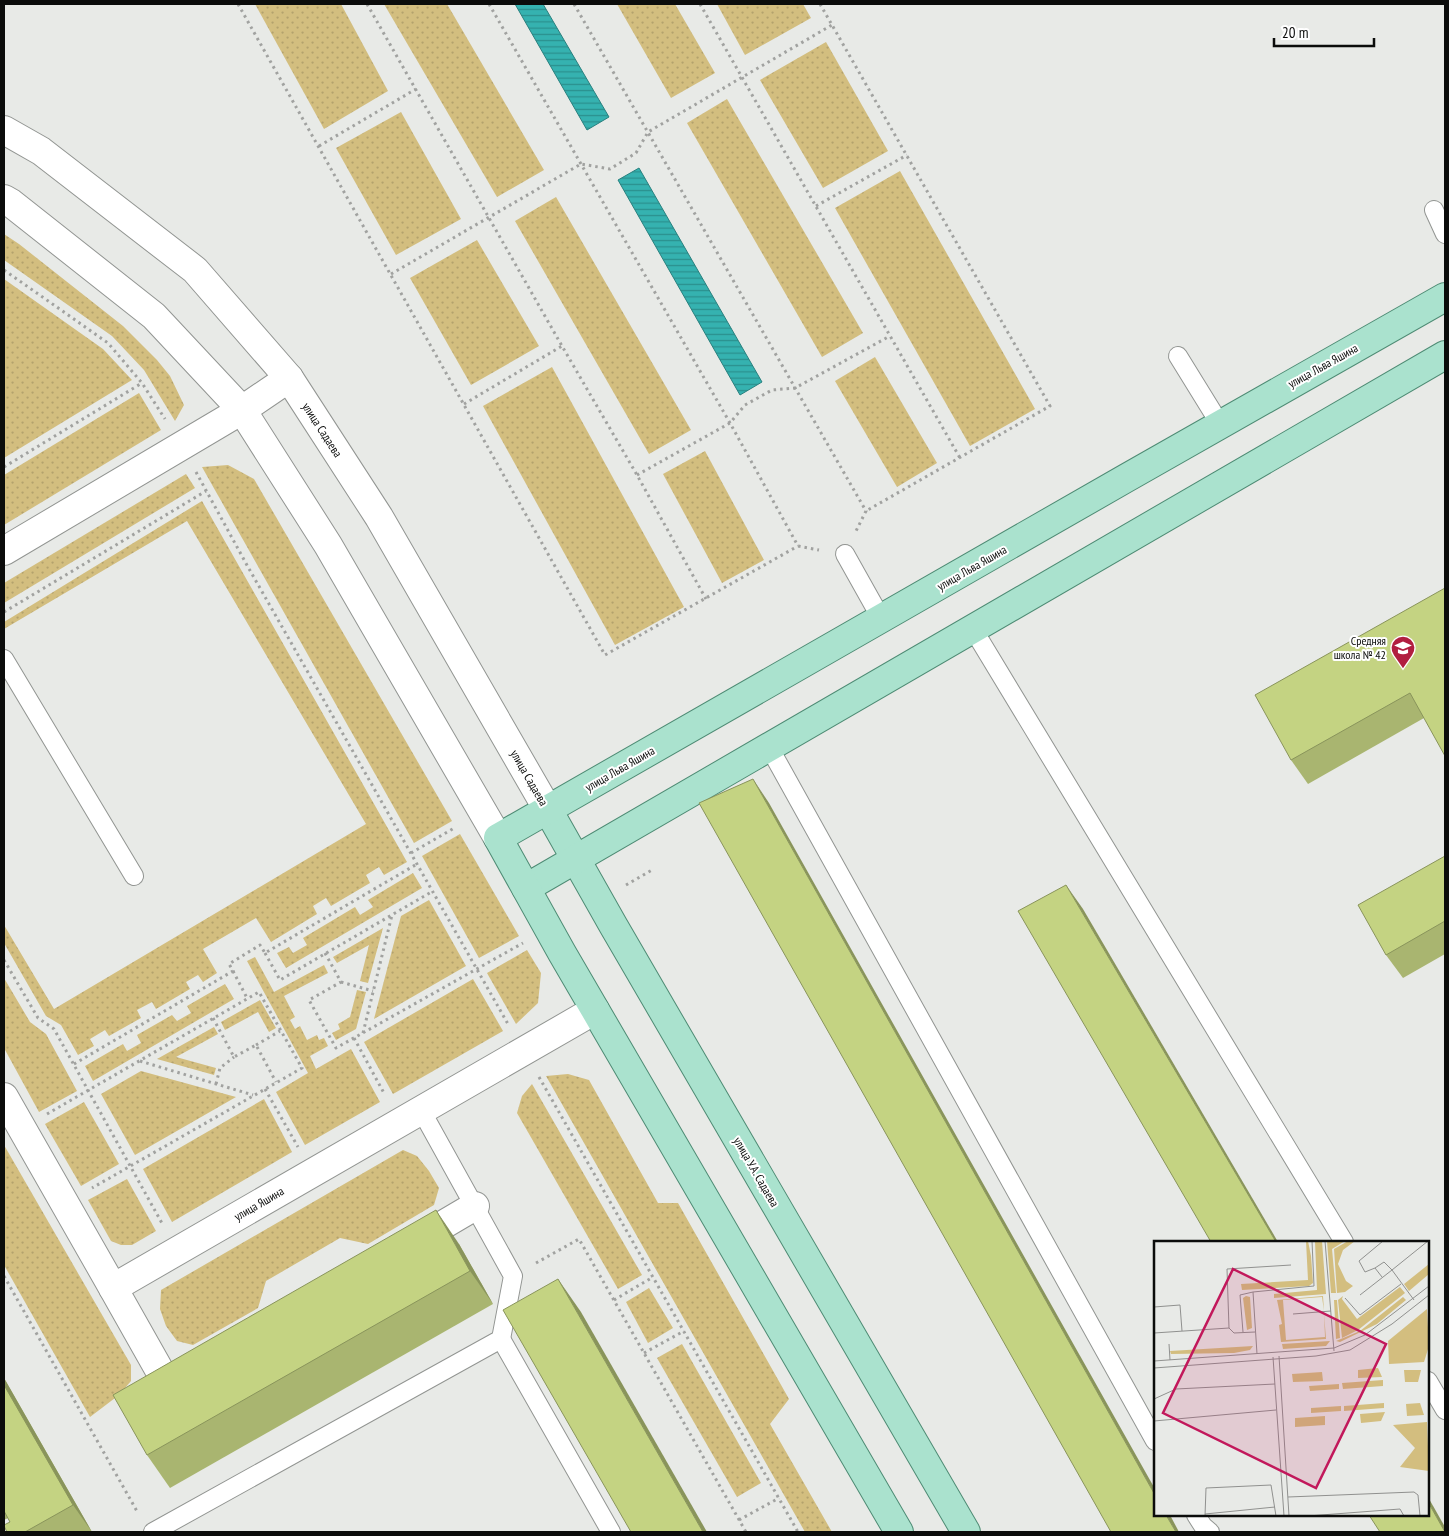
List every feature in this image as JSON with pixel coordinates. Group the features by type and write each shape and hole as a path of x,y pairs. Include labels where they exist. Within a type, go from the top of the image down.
{"main road":[{"name":"улица Садаева","path":"4,130 41,151 196,270 289,378 379,517 548,810"},
{"path":"4,199 154,316 242,410 328,545 898,1532"},
{"name":"улица Льва Яшина","path":"498,838 1445,297"},
{"path":"526,888 1445,355"},
{"path":"4,551 242,410 289,378"},
{"name":"улица У.А. Садаева","path":"548,810 966,1532"},
{"name":"улица Яшина","path":"113,1288 595,1010"},
{"path":"4,1097 161,1372 170,1379 181,1377 214,1358"},
{"path":"391,1255 475,1206"}],"lane":[{"path":"1434,210 1445,234"},
{"path":"1178,356 1220,424"},
{"path":"845,554 882,620"},
{"path":"973,629 1343,1241"},
{"path":"4,658 134,876"},
{"path":"769,748 1154,1439"},
{"path":"421,1110 513,1276 501,1339 611,1532"},
{"path":"153,1532 501,1339"},
{"path":"1429,1383 1445,1410"},
{"path":"1197,1516 1203,1526 1210,1532"}],"path":[{"path":"238,4 606,655 798,546 845,554 866,511 1050,406 820,4"},
{"path":"367,4 706,599"},
{"path":"489,4 730,423 798,546"},
{"path":"574,4 866,511"},
{"path":"700,4 960,458"},
{"path":"391,274 488,216 581,164 610,169 636,153 648,132 832,25"},
{"path":"319,146 416,89"},
{"path":"816,206 907,156"},
{"path":"4,270 108,343 142,383 182,446 417,864 798,1532"},
{"path":"637,475 730,423 745,405 772,390 795,388 890,336"},
{"path":"464,404 562,346"},
{"path":"4,467 142,383"},
{"path":"4,612 206,491"},
{"path":"265,953 417,864"},
{"path":"599,900 652,870"},
{"path":"247,998 229,964 260,945 280,980 433,891"},
{"path":"363,1033 392,914"},
{"path":"341,982 309,1000 336,1048 548,928"},
{"path":"325,954 341,982 373,991"},
{"path":"4,960 38,1018 54,1030 165,1227"},
{"path":"74,1064 233,971"},
{"path":"41,1118 259,992 302,1068 84,1192"},
{"path":"213,1018 234,1057"},
{"path":"216,1084 220,1068 234,1057 280,1030"},
{"path":"354,1038 386,1096"},
{"path":"256,1045 276,1082"},
{"path":"140,1061 254,1095"},
{"path":"265,1089 299,1148"},
{"path":"513,1276 579,1239 746,1532"},
{"path":"4,1276 139,1515"},
{"path":"614,1300 653,1278"},
{"path":"644,1353 684,1331"},
{"path":"739,1520 779,1498"}],"shaded area":[{"path":"255,4 341,4 388,91 324,129"},
{"path":"384,4 447,4 544,170 497,197"},
{"path":"617,4 675,4 715,73 671,98"},
{"path":"717,4 803,4 811,18 745,55"},
{"path":"826,42 888,151 823,188 760,80"},
{"path":"727,99 863,333 822,357 687,123"},
{"path":"401,112 461,219 396,255 336,148"},
{"path":"900,171 1035,409 970,446 835,208"},
{"path":"556,197 691,430 649,454 515,221"},
{"path":"4,234 123,326 157,360 170,376 184,405 175,421 144,370 112,336 4,260"},
{"path":"477,240 539,346 471,385 410,278"},
{"path":"4,279 103,349 132,380 4,458"},
{"path":"875,357 937,463 897,487 835,381"},
{"path":"552,367 684,607 615,645 483,406"},
{"path":"139,393 161,430 4,525 4,475"},
{"path":"705,451 764,560 722,583 663,474"},
{"path":"228,465 254,479 452,821 414,843 202,467"},
{"path":"186,474 195,488 4,603 4,583"},
{"path":"202,501 407,862 384,875 379,867 366,875 370,883 331,906 326,898 313,906 317,914 271,942 256,918 203,949 217,973 203,982 198,975 186,982 190,989 156,1009 152,1002 137,1010 141,1018 109,1036 105,1030 90,1039 94,1046 78,1055 61,1025 46,1016 4,943 4,925 54,1009 366,824 187,521 4,629 4,622"},
{"path":"460,834 519,936 479,958 422,856"},
{"path":"413,873 422,888 286,968 277,953 289,947 293,953 307,945 303,938 355,907 360,915 373,907 368,900"},
{"path":"429,900 466,966 374,1019 401,916"},
{"path":"383,928 368,983 360,981 369,945 337,963 333,957"},
{"path":"527,950 541,973 538,1003 516,1024 487,973"},
{"path":"255,957 274,992 324,965 328,973 284,996 295,1017 290,1020 295,1029 300,1026 307,1040 317,1035 319,1040 324,1038 328,1046 310,1056 316,1069 351,1049 380,1102 305,1145 276,1092 308,1073 247,961"},
{"path":"4,978 30,1022 46,1034 77,1091 39,1112 4,1048"},
{"path":"473,979 503,1031 393,1094 364,1042"},
{"path":"225,984 234,999 93,1081 85,1066 123,1044 127,1051 141,1043 137,1035 172,1015 177,1021 191,1013 187,1006"},
{"path":"357,990 366,992 356,1029 336,1040 332,1033 340,1029 338,1024 350,1017"},
{"path":"260,1000 276,1028 269,1032 258,1012 225,1030 221,1022"},
{"path":"214,1027 218,1034 176,1057 216,1068 214,1075 157,1059"},
{"path":"141,1071 236,1097 135,1155 101,1094"},
{"path":"568,1074 589,1080 658,1203 678,1203 789,1399 770,1424 832,1532 805,1532 546,1076"},
{"path":"532,1084 642,1275 618,1289 517,1113 522,1096"},
{"path":"264,1099 292,1152 172,1222 143,1169"},
{"path":"84,1102 119,1164 81,1186 45,1124"},
{"path":"4,1145 131,1365 131,1381 119,1395 90,1417 4,1265"},
{"path":"403,1150 417,1156 439,1188 434,1205 368,1244 340,1238 266,1281 258,1308 193,1345 177,1341 166,1326 160,1309 161,1290"},
{"path":"127,1179 156,1231 132,1245 121,1245 111,1241 88,1200"},
{"path":"649,1288 673,1328 648,1343 626,1302"},
{"path":"682,1344 761,1483 737,1497 657,1358"}],"water":[{"path":"515,4 543,4 609,117 587,130"},
{"path":"639,168 762,382 740,395 618,180"}],"building":[{"name":"Средняя школа № 42","path":"1445,588 1445,756 1410,693 1291,760 1255,695"},
{"path":"753,779 1154,1493 1154,1516 1167,1516 1176,1532 1111,1532 699,803"},
{"path":"1445,856 1445,921 1386,955 1358,905"},
{"path":"1066,885 1275,1241 1210,1241 1018,911"},
{"path":"436,1210 470,1271 147,1455 113,1395"},
{"path":"558,1279 703,1532 631,1532 503,1310"},
{"path":"4,1385 73,1505 25,1532 7,1532 4,1526 10,1522 4,1511"},
{"path":"1429,1504 1445,1532 1380,1532 1370,1516 1429,1516"}],"place":[{"name":"Средняя школа № 42","path":"1403,669"}]}
